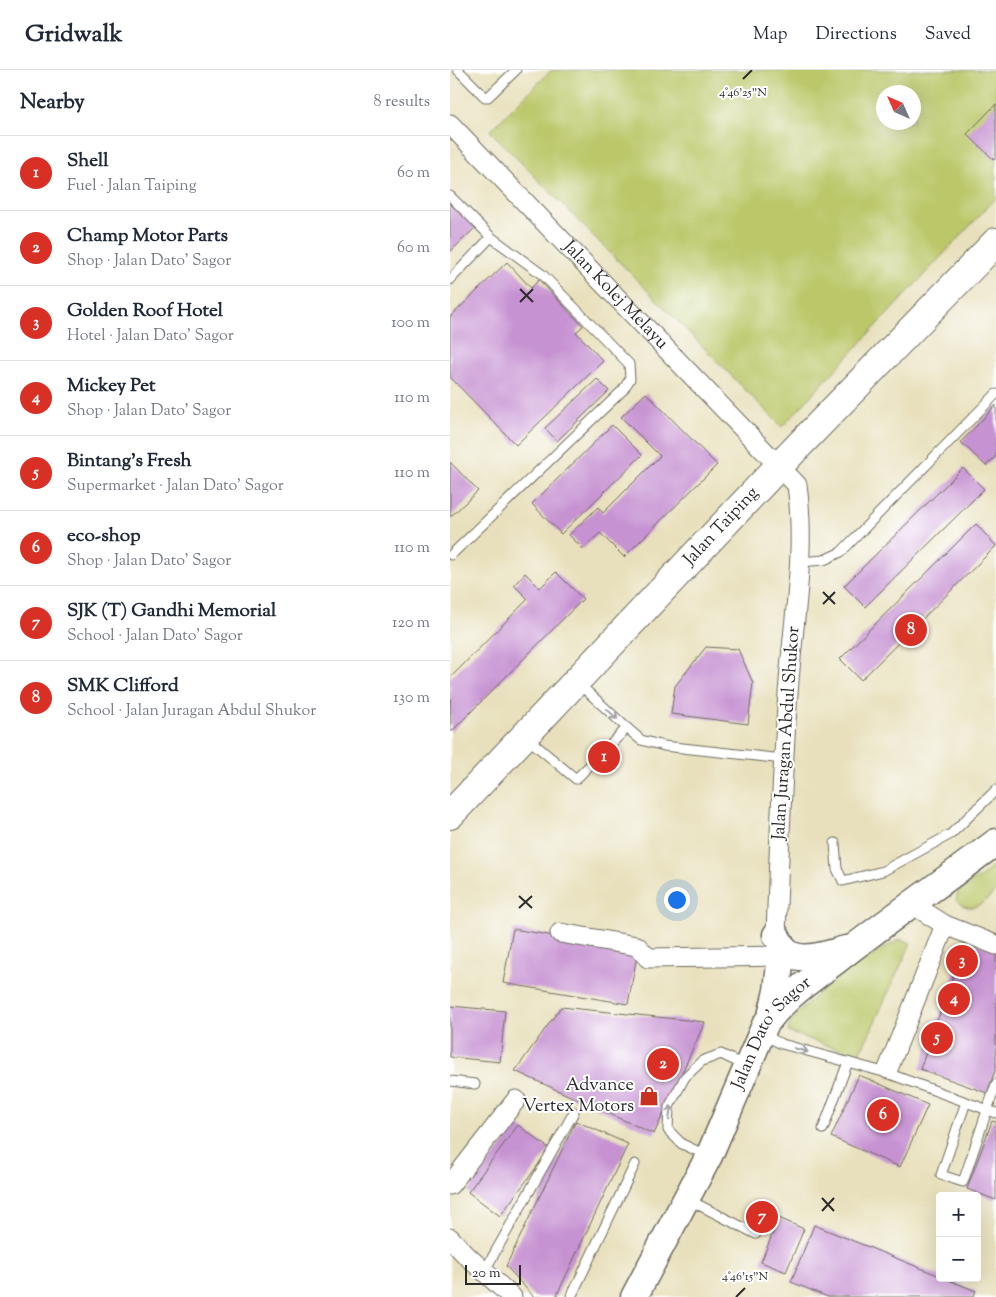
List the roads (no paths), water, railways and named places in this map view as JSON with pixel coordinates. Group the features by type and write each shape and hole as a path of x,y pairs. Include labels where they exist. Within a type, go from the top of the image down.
{"highway":[{"name":"Jalan Taiping","path":"450,815 779,466 996,242"}],"main road":[{"name":"Jalan Dato' Sagor","path":"634,1297 709,1156 748,1068 781,983 853,947 996,842"},
{"path":"781,983 786,951 797,957 817,956 853,947"}],"street":[{"name":"Jalan Kolej Melayu","path":"450,124 779,466"},
{"name":"Jalan Juragan Abdul Shukor","path":"779,466 797,485 800,511 800,562 783,759 781,983"},
{"path":"912,904 945,925 992,938"},
{"path":"888,1069 945,925"},
{"path":"560,933 637,946 648,958 781,983"},
{"path":"450,1185 516,1100"},
{"path":"450,1238 512,1297"}],"lane":[{"path":"458,70 488,98 516,70"},
{"path":"450,196 491,237 543,275 629,364 630,379 623,390 452,556"},
{"path":"450,280 491,237"},
{"path":"800,562 824,560 841,552 996,394"},
{"path":"576,681 641,740 664,746 783,759"},
{"path":"524,736 576,779 627,728"},
{"path":"835,843 837,869 843,881 883,871 951,834 996,790"},
{"path":"781,983 767,1034 774,1041 887,1073 992,1112"},
{"path":"709,1156 682,1144 668,1130 669,1107 685,1076 702,1061 721,1054 748,1068"},
{"path":"823,1129 848,1062"},
{"path":"450,1081 475,1084"},
{"path":"966,1102 941,1175 962,1182 992,1112 996,1084"},
{"path":"484,1272 574,1112"},
{"path":"571,1297 635,1164"},
{"path":"687,1199 756,1234"}],"place":[{"name":"SMK Clifford","path":"911,630"},
{"name":"Shell","path":"604,757"},
{"name":"Golden Roof Hotel","path":"962,961"},
{"name":"Mickey Pet","path":"954,999"},
{"name":"Bintang’s Fresh","path":"937,1038"},
{"name":"Champ Motor Parts","path":"663,1064"},
{"name":"Advance Vertex Motors","path":"649,1096"},
{"name":"eco-shop","path":"883,1115"},
{"name":"SJK (T) Gandhi Memorial","path":"762,1217"}]}
